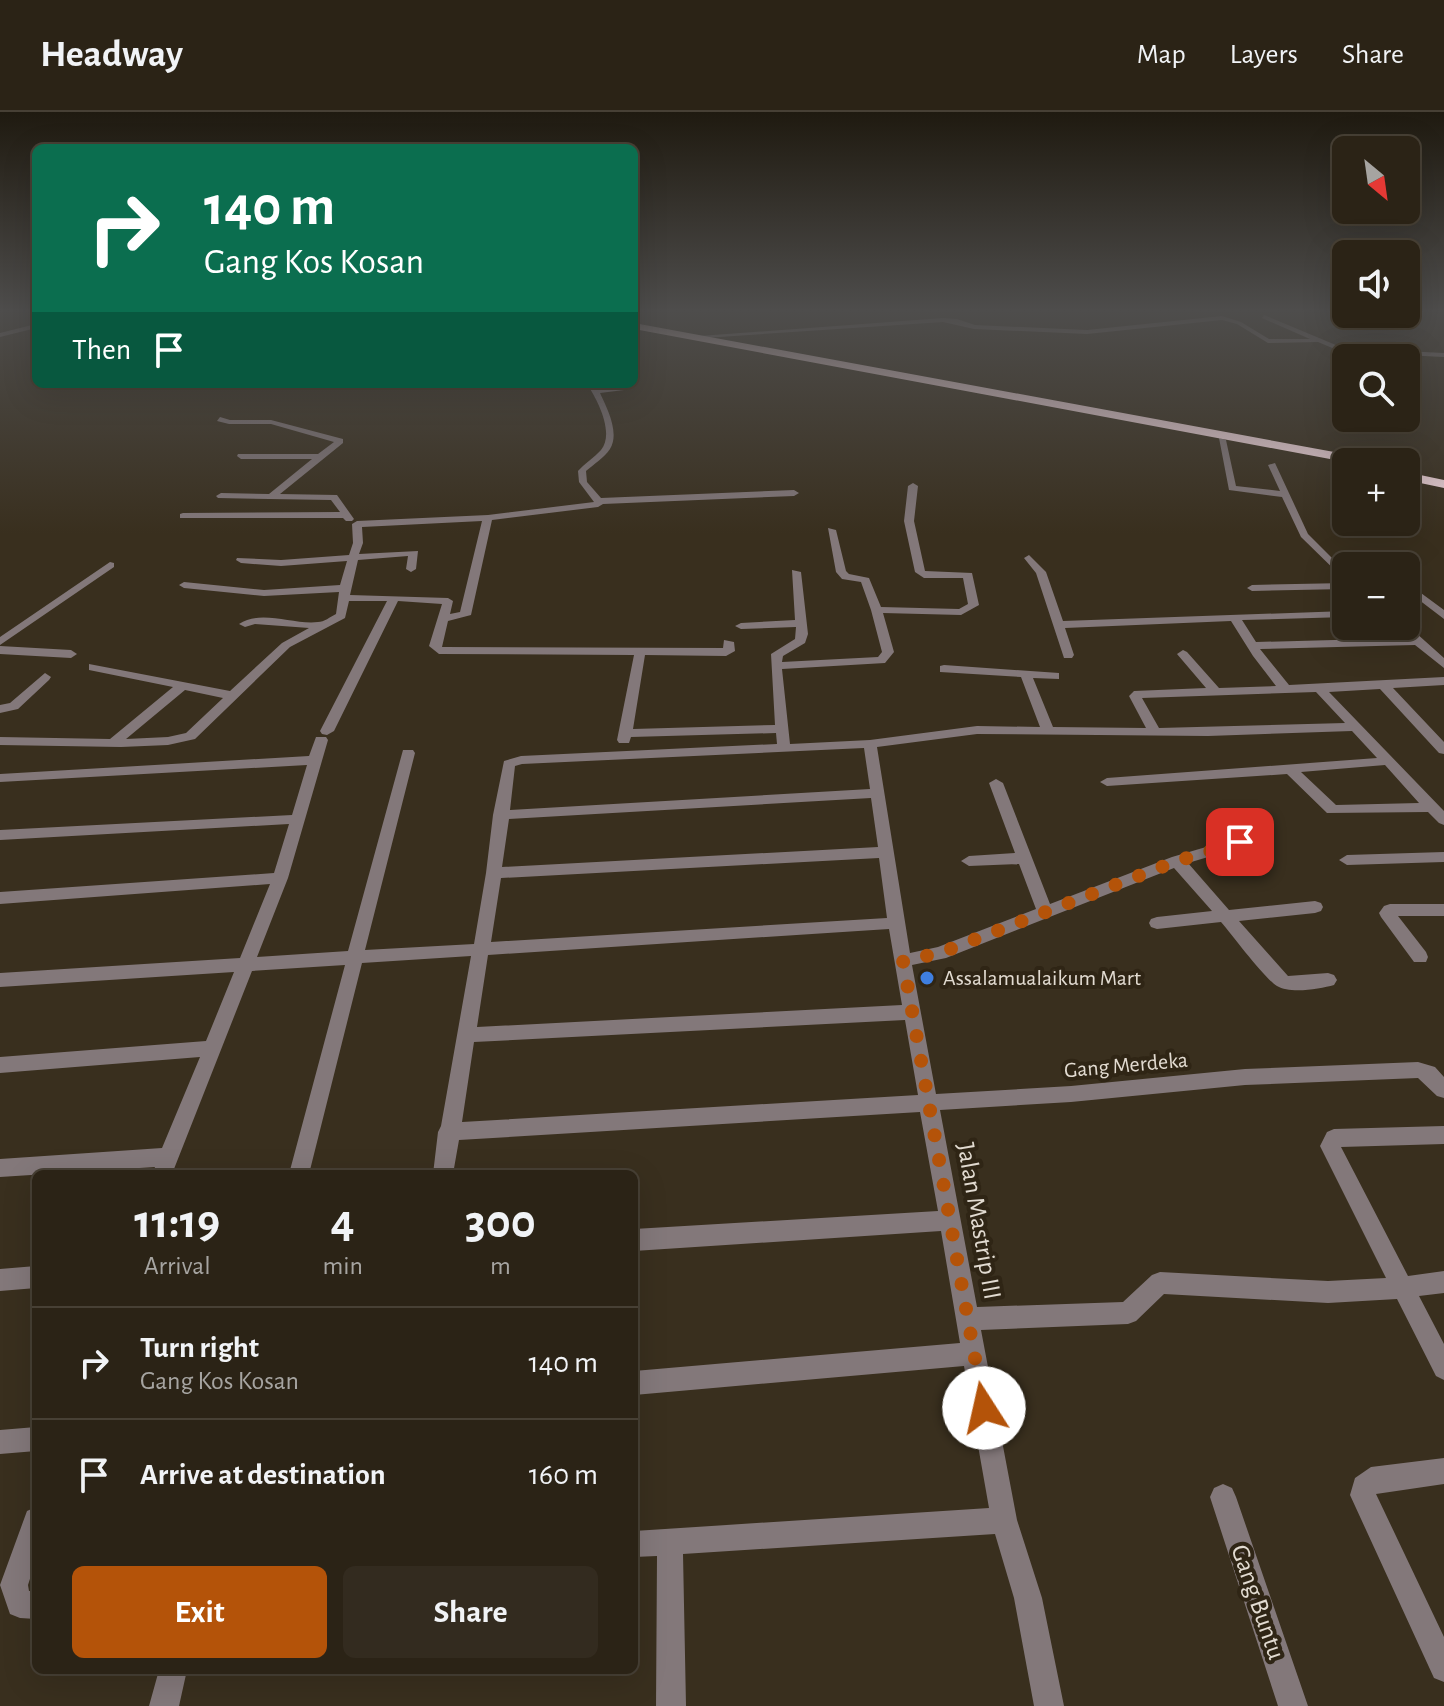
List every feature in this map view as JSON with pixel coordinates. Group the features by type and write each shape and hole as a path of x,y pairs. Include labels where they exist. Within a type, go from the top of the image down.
{"highway":[{"path":"935,385 1332,462"},
{"path":"951,385 1332,456"},
{"path":"1420,472 1444,476"},
{"path":"1420,479 1444,484"}],"street":[{"path":"599,501 581,476 587,465 601,455 611,441 594,388 619,388"},
{"path":"220,419 233,423 267,422 340,441 272,496"},
{"path":"1222,440 1232,488 1286,495"},
{"path":"241,456 319,457"},
{"path":"1272,465 1304,535 1332,564"},
{"path":"877,610 961,612 974,605 968,575 924,575 920,572 909,521 913,486"},
{"path":"357,524 488,518 596,504 599,501 794,493"},
{"path":"0,741 113,743 168,741 190,736 286,645 341,616 359,534 357,524 346,515 334,497 221,496"},
{"path":"183,516 346,515"},
{"path":"445,618 465,615 488,518"},
{"path":"776,666 877,662 885,658 888,652 865,580 846,577 841,572 831,530"},
{"path":"241,560 281,563 414,553 411,569"},
{"path":"1029,558 1041,572 1068,655"},
{"path":"0,642 110,565"},
{"path":"784,747 776,666 777,654 801,641 796,572"},
{"path":"184,585 264,593 346,593 445,599 448,604 435,646 439,650 727,652 728,642"},
{"path":"1252,588 1332,586"},
{"path":"1420,596 1444,616"},
{"path":"0,1168 165,1166 280,878 324,736 394,598"},
{"path":"1057,625 1332,614"},
{"path":"1234,617 1285,689"},
{"path":"245,624 254,621 323,626"},
{"path":"741,626 802,623"},
{"path":"1254,646 1418,641 1444,664"},
{"path":"0,650 71,654"},
{"path":"621,754 640,652"},
{"path":"1183,654 1216,692"},
{"path":"93,667 234,696"},
{"path":"944,669 1055,676"},
{"path":"1026,675 1048,731"},
{"path":"0,709 14,706 45,677"},
{"path":"1155,732 1135,696 1138,694 1442,682"},
{"path":"113,743 183,685"},
{"path":"1383,685 1444,750"},
{"path":"1320,689 1444,820"},
{"path":"443,1170 494,873 509,764 521,760 621,754 870,744 959,731 1155,732 1354,727"},
{"path":"626,733 783,729"},
{"name":"Jalan Mastrip III","path":"870,744 896,923 1004,1520 1028,1598 1049,1706"},
{"path":"300,1170 408,753"},
{"path":"0,778 315,760"},
{"path":"1107,782 1386,761"},
{"path":"1290,769 1332,810 1431,807"},
{"path":"996,783 1045,911"},
{"path":"500,815 877,793"},
{"path":"0,835 299,819"},
{"path":"903,961 940,953 1177,861 1240,842"},
{"path":"494,873 886,852"},
{"path":"1347,860 1444,857"},
{"path":"969,861 1025,858"},
{"path":"1177,861 1282,981 1328,980"},
{"path":"0,898 280,878"},
{"path":"1157,923 1315,907"},
{"path":"1420,957 1387,913 1390,910 1444,910"},
{"path":"0,980 896,923"},
{"path":"466,1035 912,1012"},
{"path":"0,1065 210,1048"},
{"name":"Gang Merdeka","path":"448,1132 1071,1094 1245,1077 1418,1070 1428,1073 1444,1090"},
{"path":"1444,1135 1334,1138 1331,1141 1332,1150 1444,1368"},
{"path":"638,1240 950,1220"},
{"path":"0,1280 32,1277"},
{"path":"968,1319 1128,1313 1160,1283 1280,1291 1356,1292 1444,1282"},
{"path":"638,1383 974,1353"},
{"path":"0,1442 32,1439"},
{"path":"1444,1471 1371,1480 1364,1487 1363,1495 1444,1668"},
{"name":"Gang Buntu","path":"1223,1497 1293,1706"},
{"path":"638,1544 1004,1520"},
{"path":"32,1529 7,1584 20,1604 32,1605"},
{"path":"670,1541 671,1706"},
{"path":"164,1706 172,1674"}],"place":[{"name":"Assalamualaikum Mart","path":"927,978"}],"route":[{"path":"984,1408 903,961 940,953 1177,861 1240,842"}]}
